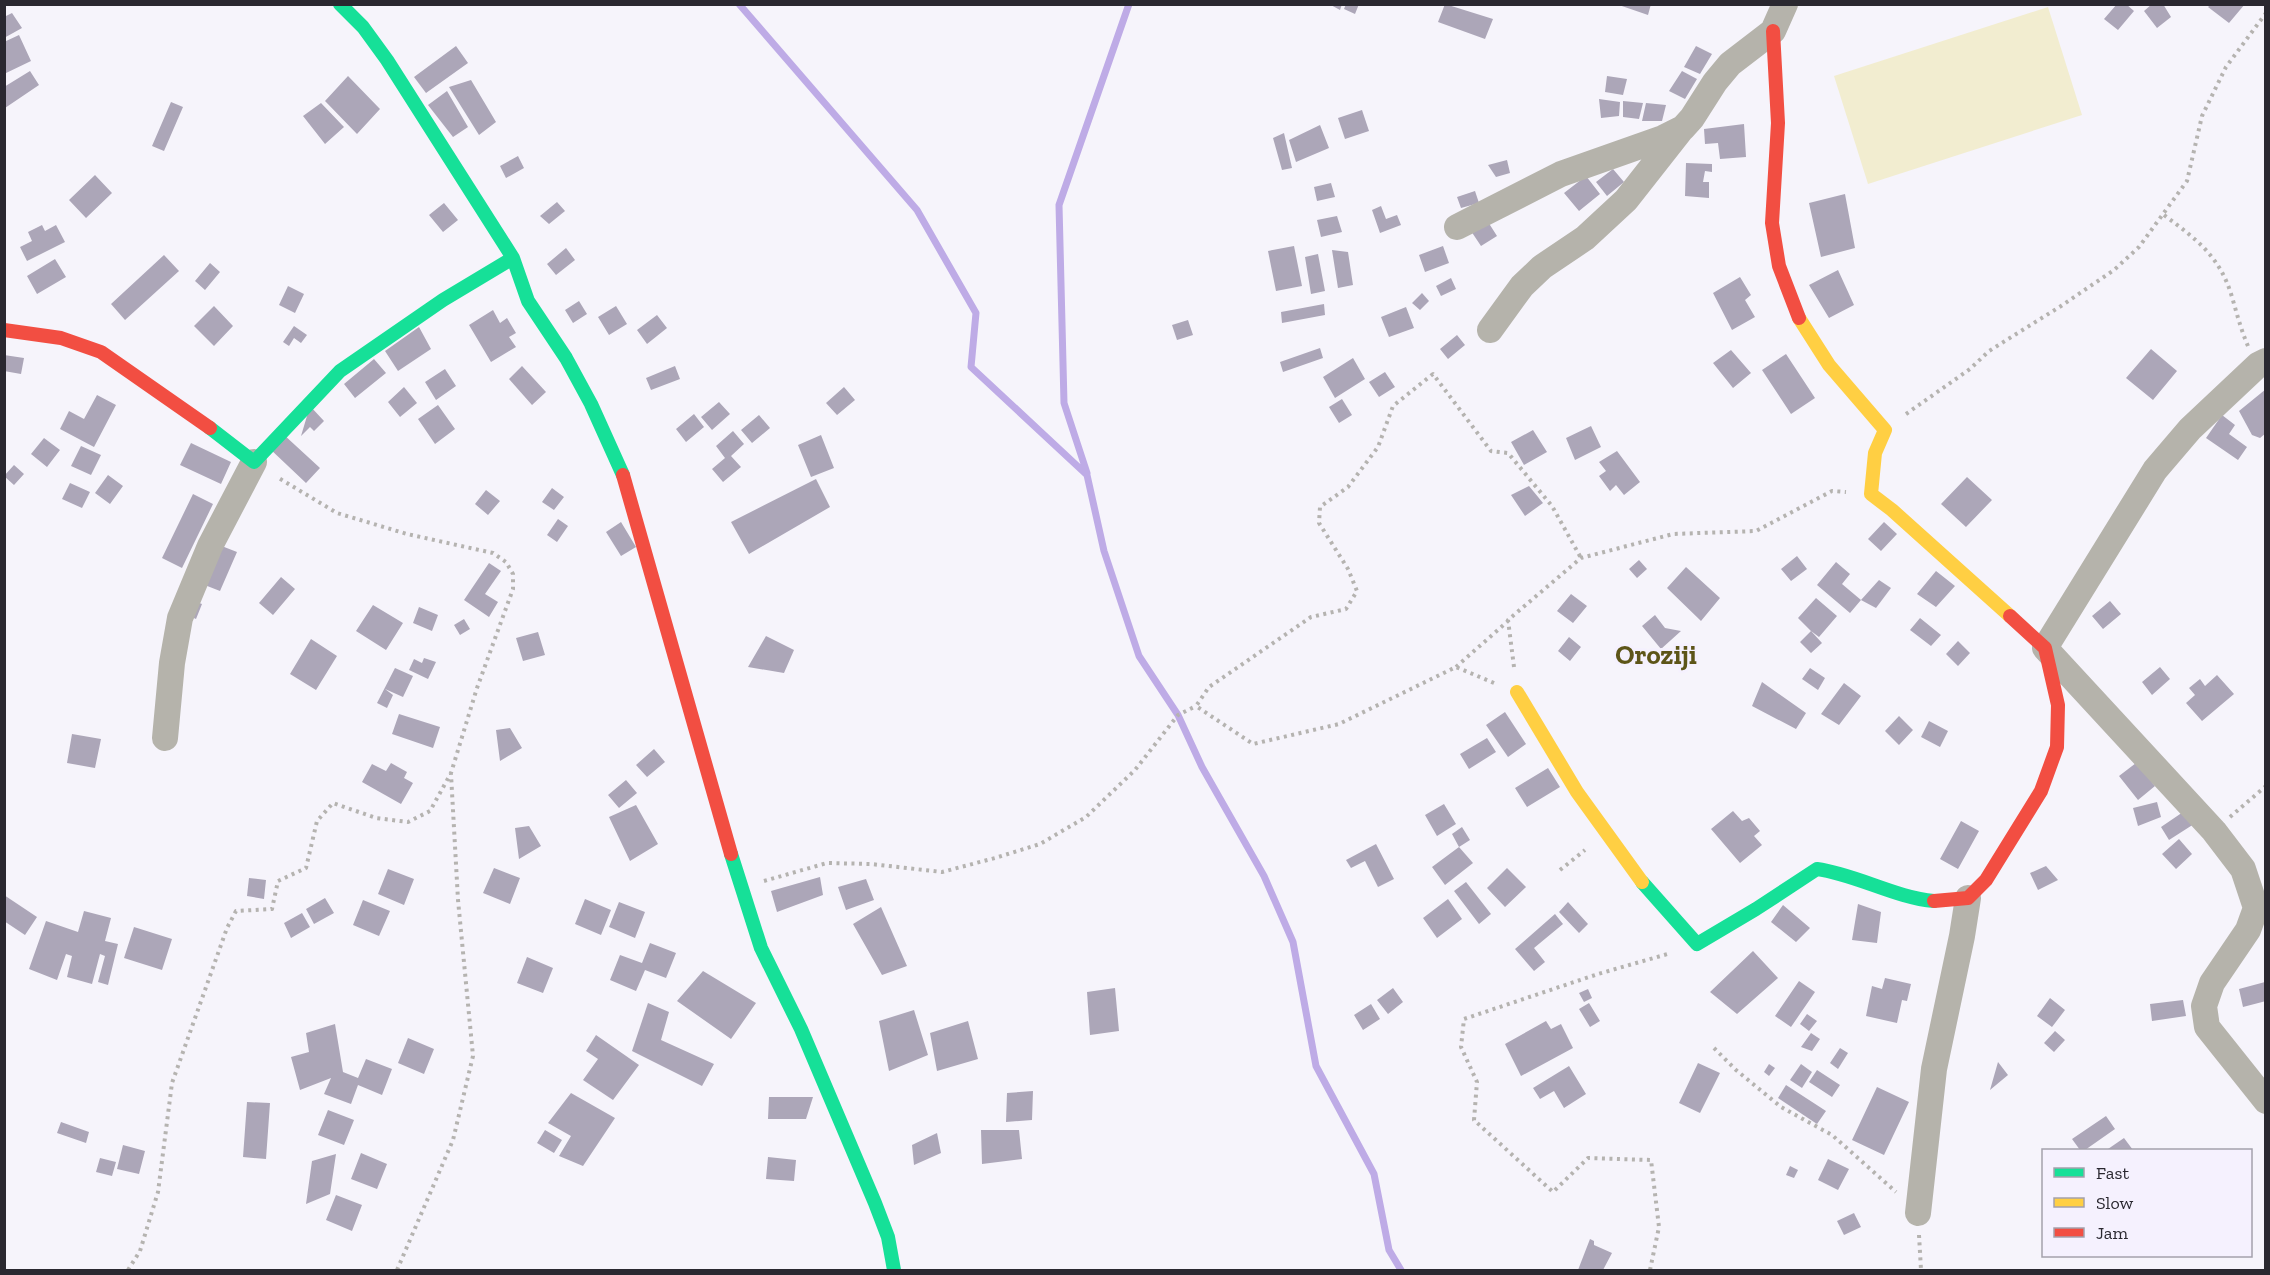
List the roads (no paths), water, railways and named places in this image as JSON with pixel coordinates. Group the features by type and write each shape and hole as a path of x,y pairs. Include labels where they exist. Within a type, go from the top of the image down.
{"street":[{"path":"340,4 363,27 387,60 476,197 513,258 528,301 566,358 620,465 740,887 761,948 801,1029 875,1203 888,1237 894,1270"},
{"path":"1785,4 1773,31 1778,102 1772,234 1784,285 1801,323 1819,352 1885,430 1876,446 1872,464 1871,494 1892,510 2045,648 2214,831 2243,869 2256,908 2248,930 2212,983 2204,1006 2207,1027 2265,1101"},
{"path":"1490,330 1522,286 1542,267 1585,238 1626,200 1692,118 1715,82 1730,64 1773,31"},
{"path":"1457,227 1561,174 1663,138 1683,128"},
{"path":"165,738 172,663 180,618 210,546 254,462 339,371 443,300 513,258"},
{"path":"4,330 61,338 101,352 198,418 254,462"},
{"path":"1918,1213 1934,1069 1968,898 1986,880 2042,791 2057,747 2058,705 2045,648 2156,470 2190,429 2262,363"},
{"path":"1517,692 1548,750 1604,834 1676,923 1697,944 1817,869 1832,871 1931,901 1968,898"}],"waterway":[{"path":"739,4 917,210 976,313 971,367 1087,475 1104,551 1139,656 1178,715 1202,767 1264,876 1293,942 1316,1066 1374,1174 1389,1250 1401,1270"},
{"path":"1087,473 1064,403 1059,205 1129,4"}],"district":[{"name":"Oroziji","path":"1656,655"}]}
